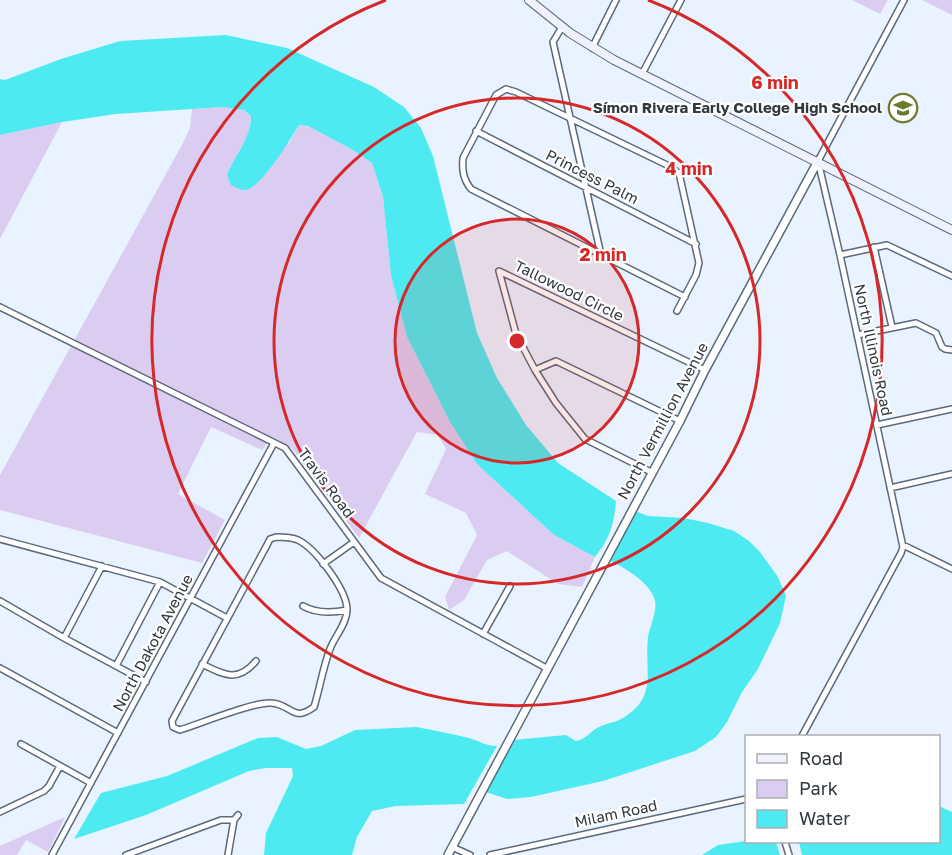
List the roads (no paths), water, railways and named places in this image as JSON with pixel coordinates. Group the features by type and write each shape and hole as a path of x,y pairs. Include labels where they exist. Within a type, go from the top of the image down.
{"main road":[{"path":"529,0 561,27 592,48 952,230"}],"street":[{"path":"592,48 615,2 606,0"},
{"path":"642,74 681,0"},
{"name":"North Vermillion Avenue","path":"447,855 904,0"},
{"path":"561,27 554,42 601,255"},
{"path":"677,311 685,297 696,275 699,263 679,173 667,165 516,92 506,89 496,95 463,158 462,167 466,182 471,189 685,297"},
{"name":"Princess Palm","path":"476,131 696,244"},
{"name":"North Illinois Road","path":"818,161 903,545"},
{"path":"840,255 874,247 891,246 952,276"},
{"path":"874,247 892,327"},
{"name":"Tallowood Circle","path":"651,472 585,439 556,403 516,334 499,271 705,370"},
{"name":"Travis Road","path":"1,310 285,448 386,582 548,669"},
{"path":"857,335 911,323 936,333 945,349 952,350"},
{"path":"535,370 556,361 680,421"},
{"path":"877,425 952,409"},
{"name":"North Dakota Avenue","path":"52,855 274,443"},
{"path":"890,488 952,474"},
{"path":"285,537 307,546 337,582 347,610 344,623 330,650 314,707 306,713 297,714 272,703 257,705 180,730 173,727 172,721 270,539 285,537"},
{"path":"0,539 160,582 227,618"},
{"path":"323,564 354,542"},
{"path":"803,735 902,553 903,545 952,569"},
{"path":"64,638 102,566"},
{"path":"116,666 160,582"},
{"path":"483,634 510,586"},
{"path":"0,601 146,682"},
{"path":"303,606 320,612 335,613 347,610"},
{"path":"202,664 230,676 238,675 251,668 256,661"},
{"path":"0,668 118,733"},
{"path":"21,744 91,783"},
{"path":"0,812 44,791 60,766"},
{"name":"Milam Road","path":"490,855 745,798"},
{"path":"126,855 221,820 236,818 228,855"},
{"path":"149,847 152,855"},
{"path":"452,847 470,855"}],"water":[{"path":"226,35 287,48 374,87 404,107 421,128 433,156 477,333 497,378 526,425 558,463 616,501 610,531 595,557 554,535 477,464 450,422 407,337 391,275 383,197 372,163 308,126 299,125 277,160 262,178 249,189 240,189 231,185 227,175 246,140 251,116 244,110 223,107 116,114 0,135 0,79 5,80 61,59 120,41"},
{"path":"635,511 648,516 684,518 734,531 760,552 778,577 786,596 780,623 758,669 716,737 695,751 603,781 531,797 507,799 486,792 513,740 566,735 576,741 580,740 599,727 621,719 641,702 647,683 648,637 655,601 649,588 630,572 611,561"},
{"path":"416,727 497,746 464,804 396,806 372,811 357,837 352,855 264,855 266,833 293,776 292,768 266,768 249,771 146,815 74,839 101,793 167,776 258,738 277,737 306,749 321,746 355,730"},
{"path":"940,806 952,812 952,855 802,855 799,843 940,843"},
{"path":"745,841 745,843 776,843 780,855 702,855 718,845"}],"place":[{"name":"Símon Rivera Early College High School","path":"903,108"}]}
